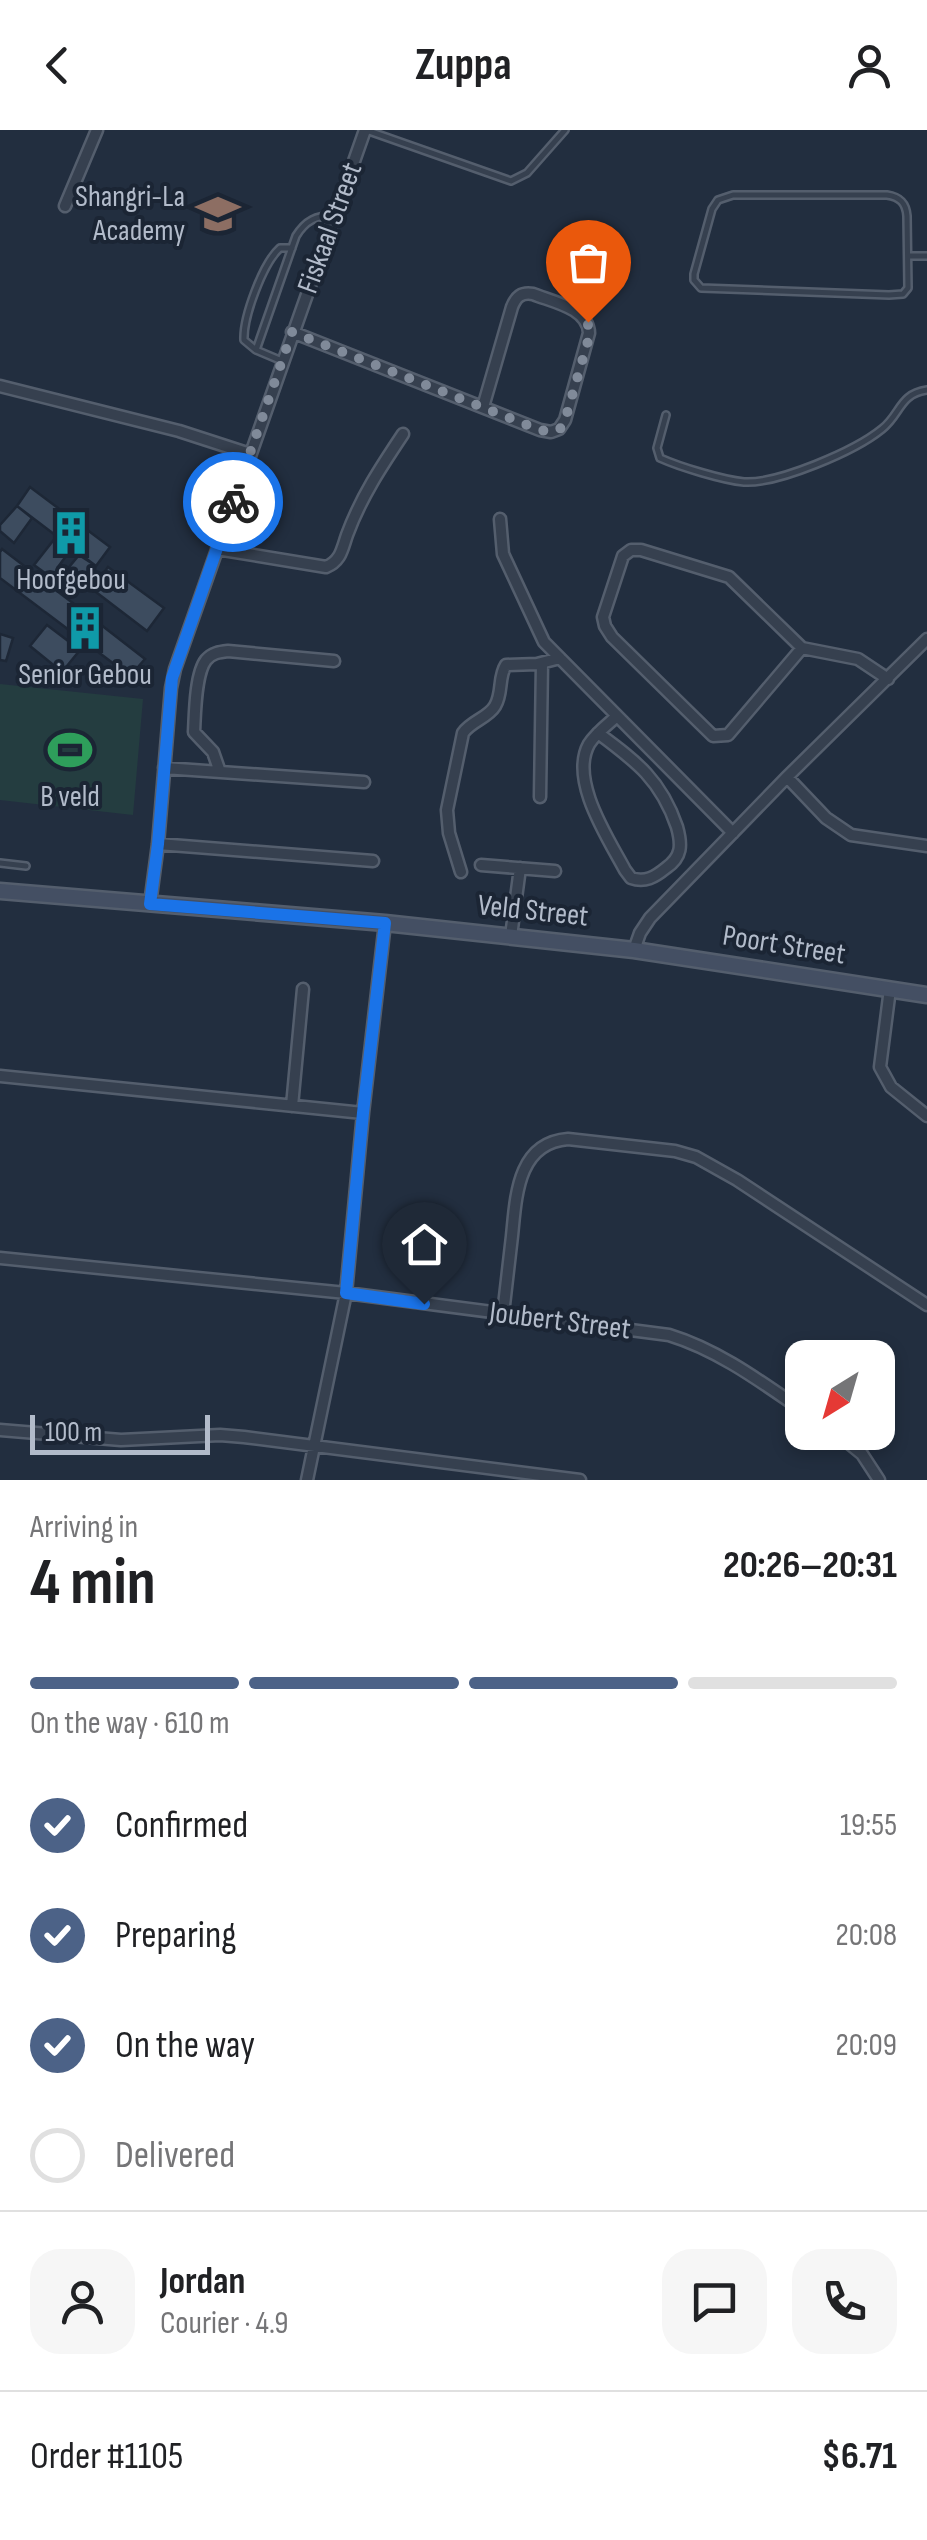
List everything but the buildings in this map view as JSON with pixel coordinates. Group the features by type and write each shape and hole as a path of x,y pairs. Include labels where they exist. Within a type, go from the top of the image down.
{"street":[{"name":"Fiskaal Street","path":"150,904 172,678 365,130"},
{"path":"64,206 93,131"},
{"path":"292,332 540,430 551,432 560,429 565,420 588,341 590,327 586,318 533,294 518,297 483,407"},
{"path":"0,386 179,431 250,454"},
{"path":"217,549 332,566 340,556 362,498 403,434"},
{"path":"500,519 504,559 542,640 732,833"},
{"path":"802,648 728,734 713,736 605,626 604,613 620,561 631,550 641,550 729,577 802,648 858,659 888,678"},
{"path":"634,950 650,918 927,639"},
{"path":"220,772 212,752 194,732 200,674 208,658 216,652 228,651 334,661"},
{"path":"460,872 447,810 463,733 469,724 494,708 506,664 560,658"},
{"path":"540,797 542,663"},
{"path":"598,733 656,782 678,830 678,858 646,881 628,874 593,809 586,786 584,764 588,747 598,733 617,716"},
{"path":"164,768 364,782"},
{"path":"787,777 826,818 852,834 927,846"},
{"path":"158,844 373,860"},
{"path":"481,865 554,871"},
{"path":"511,936 520,868"},
{"name":"Veld Street","path":"0,891 385,923 634,950"},
{"path":"307,1480 346,1293 385,923"},
{"name":"Poort Street","path":"634,950 927,995"},
{"path":"292,1106 303,989"},
{"path":"890,990 880,1067 891,1086 927,1116"},
{"path":"0,1076 363,1113"},
{"path":"503,1314 519,1183 529,1162 542,1148 554,1140 568,1138 675,1151 696,1158 737,1180 927,1305"},
{"name":"Joubert Street","path":"0,1258 346,1293 668,1335 695,1343 785,1399"},
{"path":"0,1430 121,1440 220,1436 580,1480"},
{"path":"857,1450 879,1480"}],"lane":[{"path":"365,130 511,181 527,173 565,130"},
{"path":"390,139 393,130"},
{"path":"727,196 895,197 906,208 909,256 908,288 900,295 712,290 701,288 694,277 712,210 718,200 727,196"},
{"path":"256,350 302,228 312,218 334,215"},
{"path":"282,361 256,350 244,340 243,332 267,263 280,248 292,248"},
{"path":"909,256 927,256"},
{"path":"666,415 656,448 660,458 750,482 816,466 878,432 908,396 927,390"},
{"path":"0,863 26,866"}],"green space":[{"name":"B veld","path":"0,684 143,699 133,815 0,800"}],"way so far":[{"path":"233,502 292,332 551,432 560,429 565,420 588,341 588,322"}],"place":[{"name":"Shangri-La Academy","path":"218,214"},
{"name":"Hoofgebou","path":"71,533"},
{"name":"Senior Gebou","path":"85,628"},
{"name":"B veld","path":"70,750"}],"route":[{"path":"233,502 172,678 150,904 385,923 346,1293 424,1304"}]}
